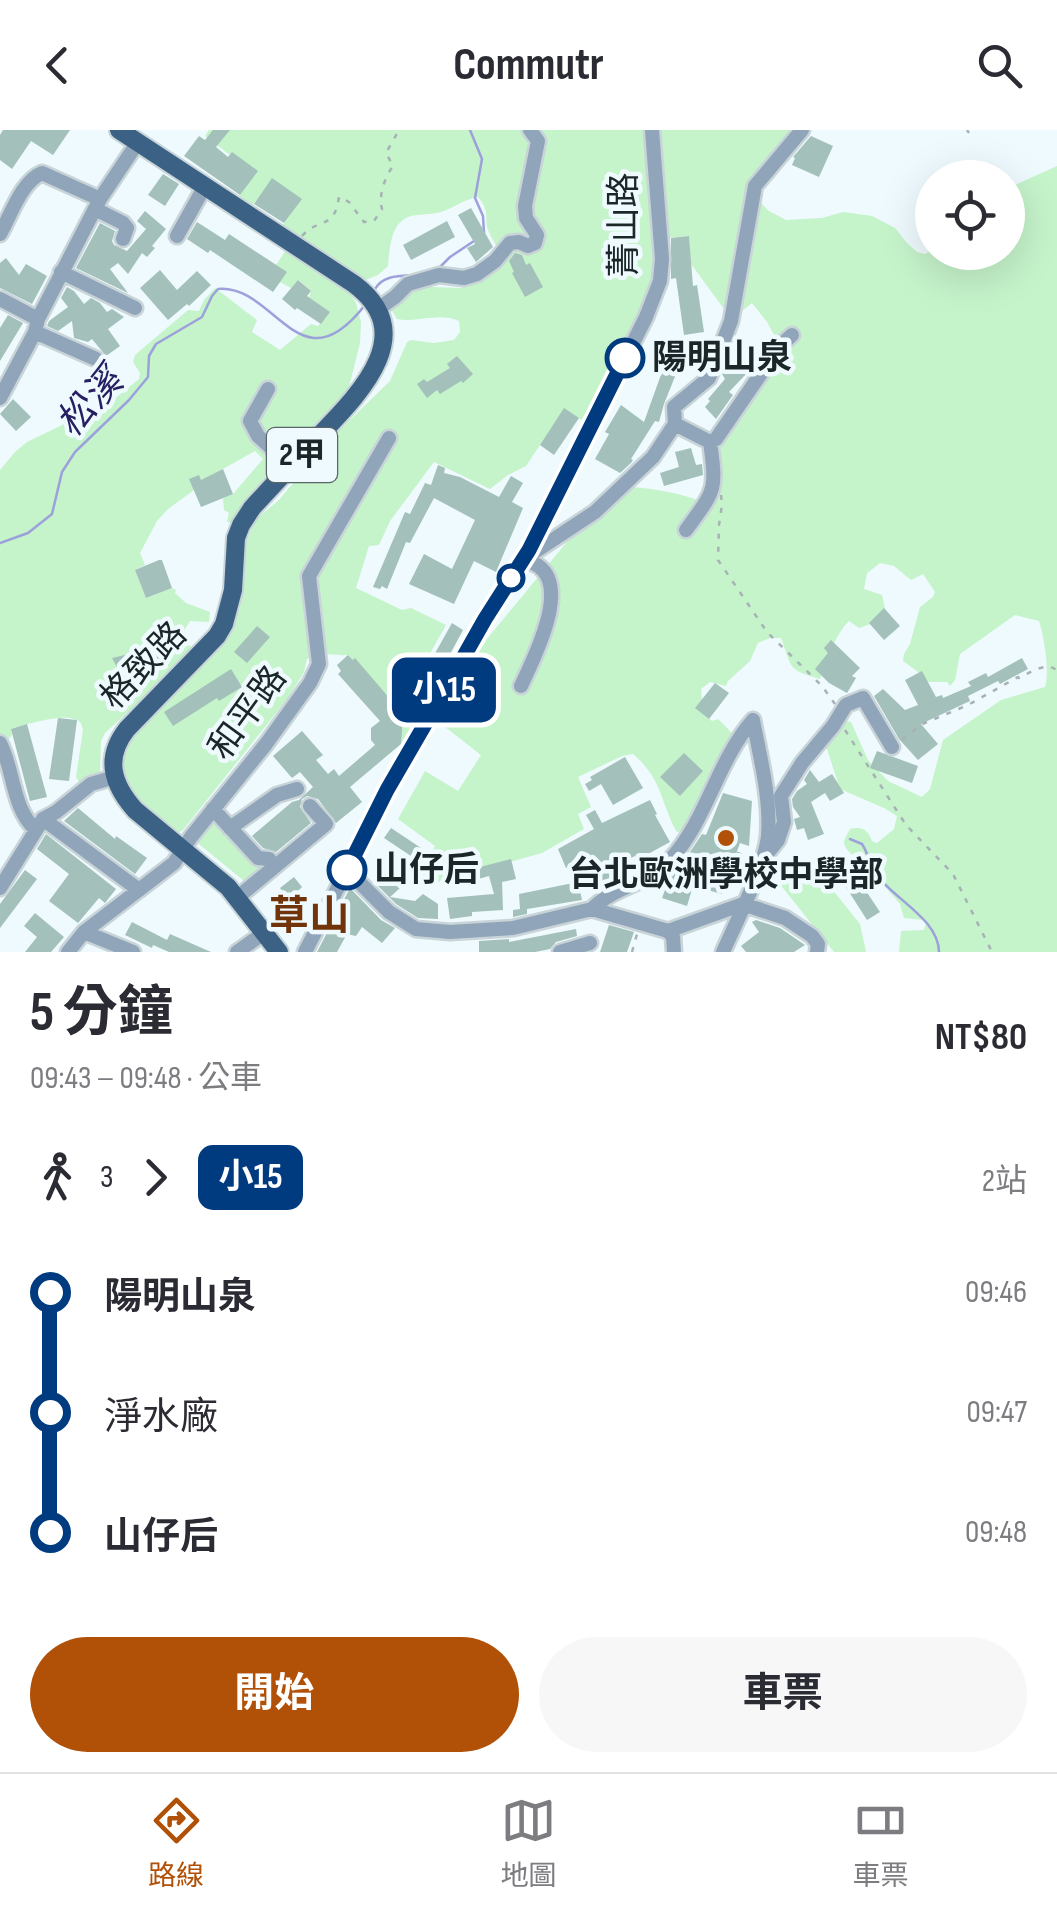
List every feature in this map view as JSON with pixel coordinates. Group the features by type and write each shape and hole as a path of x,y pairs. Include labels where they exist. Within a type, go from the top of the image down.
{"main road":[{"path":"119,130 354,284 370,296 378,309"},
{"name":"格致路","path":"115,778 117,741 207,648 224,624 233,590 234,555 241,525 252,508 352,400 379,360 384,326 378,309"},
{"path":"115,778 124,797 215,876 279,952"}],"street":[{"path":"378,309 408,284 438,275 464,278 477,274 510,244 535,243 537,235 526,218 525,206 538,141 530,130"},
{"name":"菁山路","path":"305,952 387,790 522,560 646,316 660,281 662,258 652,130"},
{"path":"522,560 594,512 652,457 675,424 674,407 709,378 731,321 755,186 802,130"},
{"path":"0,398 61,272 138,142"},
{"path":"0,234 26,186 42,172 98,204 127,228 123,238"},
{"path":"177,236 205,186"},
{"path":"61,272 135,308"},
{"path":"0,300 96,359"},
{"path":"710,442 792,334"},
{"path":"268,389 250,421 258,436 291,466"},
{"path":"675,424 710,442"},
{"name":"和平路","path":"68,952 84,932 174,864 310,683 318,664 309,576 389,438"},
{"path":"686,530 713,488 710,442"},
{"path":"521,686 542,639 551,599 544,570 522,560"},
{"path":"724,952 743,904 778,840 784,822 782,796 802,762 846,705 863,698 892,746"},
{"path":"592,909 602,899 658,872 673,857 740,734 753,720 767,804 766,862"},
{"path":"0,743 28,823 39,824 139,890"},
{"path":"0,888 39,824 91,784 115,778"},
{"path":"230,828 277,795 298,789"},
{"path":"236,898 326,824 310,806"},
{"path":"213,809 258,858 270,859"},
{"path":"347,870 389,912 416,928 450,932 513,928 592,909 668,932 673,937 674,952"},
{"path":"668,932 743,904 800,926 818,944 817,952"},
{"path":"84,932 133,952"},
{"path":"237,952 264,932"},
{"path":"560,952 590,943"}],"path":[{"path":"295,246 306,231 330,221 339,197 349,202 364,222 374,221 382,209 380,194 394,166 386,153 399,130"},
{"path":"722,505 718,560 767,632 822,686 839,710 845,731 906,825 953,874 992,952"},
{"path":"892,746 920,726 968,706 1018,677 1049,666 1057,670"},
{"path":"766,862 783,879"}],"green space":[{"path":"209,130 649,130 656,261 645,301 583,421 564,409 526,466 490,489 434,462 390,521 379,545 369,546 356,588 446,625 415,680 422,706 401,744 355,659 322,654 307,659 288,698 175,835 140,805 126,784 123,772 127,740 230,631 240,608 243,549 256,519 279,500 327,442 390,381 407,342 454,340 460,332 459,321 451,318 397,319 386,301 423,277 432,287 469,285 498,249 487,227 484,205 478,197 473,198 441,212 402,221 394,233 388,266 363,281 281,228 301,199 273,179 251,207 238,198 257,171 205,136"},
{"path":"660,130 793,130 753,178 760,202 786,220 822,218 843,212 872,216 895,228 915,250 915,270 1025,270 1025,180 1057,166 1057,952 899,952 901,931 924,930 926,923 904,918 900,904 870,866 845,846 850,829 854,828 864,830 877,843 894,829 897,816 840,789 827,749 820,741 840,720 851,722 868,760 888,781 922,797 930,789 943,740 1001,700 1045,687 1046,680 1046,654 1039,621 1015,615 960,654 950,686 947,682 923,682 917,671 903,661 920,607 935,592 923,574 911,580 894,566 880,563 867,573 864,589 882,595 887,618 859,628 849,621 835,641 820,679 796,670 781,638 770,638 758,643 750,661 726,686 710,682 701,689 703,714 712,721 718,719 733,734 688,830 677,832 654,779 633,754 578,777 591,807 578,814 584,829 542,853 435,883 420,874 435,846 398,819 425,771 458,791 481,755 440,723 443,709 487,639 613,486 663,491 711,505 720,493 718,445 785,355 752,303 741,312 724,309 691,264 689,236 667,238"},
{"path":"286,250 348,290 356,303 361,322 360,343 349,387 330,415 234,523 227,522 229,513 224,510 223,498 233,494 263,459 255,451 212,475 203,485 199,476 190,479 194,490 157,521 140,553 145,565 135,570 146,598 172,588 186,603 210,612 209,622 190,621 181,635 192,648 180,665 105,733 101,741 100,774 81,785 76,777 83,730 74,719 46,720 11,729 12,735 0,750 0,470 27,442 102,409 139,379 133,362 135,355 188,310 199,311 215,288 257,320 252,332 280,350 311,324 318,326 329,312 309,298 311,291 299,280 291,288 280,282 276,265"},
{"path":"216,815 265,871 249,885 194,840"},
{"path":"807,858 860,924 866,952 834,952 779,883"}],"building":[{"path":"3,130 70,130 53,155 31,141 12,169 0,160"},
{"path":"213,130 230,130 216,147 228,157 232,152 258,171 240,195 184,156 199,136 205,140"},
{"path":"811,136 833,146 819,177 792,165 793,157"},
{"path":"163,174 179,184 165,206 148,195"},
{"path":"272,178 302,199 284,223 254,204"},
{"path":"471,208 493,247 476,262 467,248 475,244 458,215"},
{"path":"145,211 166,229 152,246 155,248 147,257 142,253 128,274 118,263 110,269 128,293 76,268 100,223 115,231 114,245 127,251 146,229 137,221"},
{"path":"447,221 455,237 411,260 403,245"},
{"path":"197,222 225,240 229,234 287,272 273,292 187,239"},
{"path":"689,236 693,286 697,285 704,332 684,335 676,278 671,279 671,238"},
{"path":"515,253 522,255 526,265 530,263 543,287 525,297 509,261"},
{"path":"6,258 19,275 26,264 47,276 32,304 0,288 0,263"},
{"path":"160,270 177,290 197,271 211,285 168,320 140,288"},
{"path":"298,280 311,291 307,296 330,312 321,324 282,299"},
{"path":"67,287 84,304 91,298 107,312 112,309 124,317 108,329 120,346 106,356 92,339 88,342 74,338 72,321 58,331 47,326 68,307 61,298"},
{"path":"8,315 23,323 0,361 0,328"},
{"path":"672,344 686,349 659,422 655,421 631,463 620,473 595,459 609,434 605,432 621,405 644,422"},
{"path":"457,356 473,374 463,383 440,394 437,390 427,398 417,384 450,368 447,364"},
{"path":"733,362 746,374 729,392 733,395 716,419 705,407"},
{"path":"13,399 31,417 16,431 0,414"},
{"path":"564,408 579,418 554,455 540,445"},
{"path":"691,448 696,465 702,464 703,475 664,486 660,473 679,467 675,452"},
{"path":"438,465 445,468 444,473 499,497 511,476 523,483 512,502 523,508 496,572 474,561 454,604 409,584 424,554 452,569 475,520 434,498 410,543 406,542 387,589 373,587 405,512 410,514 425,483 431,485"},
{"path":"223,469 233,494 201,507 189,479 199,475 201,480"},
{"path":"159,560 172,588 146,598 135,570"},
{"path":"884,608 900,626 884,640 869,623"},
{"path":"452,623 463,630 441,671 429,664"},
{"path":"257,626 270,637 247,663 234,652"},
{"path":"831,640 860,668 852,676 856,678 847,693 815,669 828,653 824,648"},
{"path":"158,644 165,656 132,680 134,685 114,693 106,678 119,671 112,658 139,647 143,653"},
{"path":"348,655 355,658 403,714 401,744 350,787 362,802 336,823 318,799 307,796 300,807 311,823 276,852 263,848 252,836 313,787 300,772 292,778 273,756 302,731 323,755 316,760 328,774 334,769 339,776 375,745 371,728 380,721 338,674 341,671 337,665"},
{"path":"1022,658 1028,669 968,696 970,701 921,724 938,744 918,760 899,739 874,696 883,689 905,710 918,705 905,680 922,671 936,697 943,698"},
{"path":"231,669 242,687 173,726 164,712"},
{"path":"715,683 729,693 709,719 695,708"},
{"path":"58,718 77,720 69,781 49,779"},
{"path":"27,724 47,797 30,801 11,729"},
{"path":"877,751 918,766 912,783 870,768"},
{"path":"684,753 703,771 680,796 660,777"},
{"path":"625,757 643,788 613,805 601,784 589,791 585,784 592,780 590,777"},
{"path":"810,770 819,782 832,774 844,793 830,801 825,793 811,802 824,834 808,840 804,828 797,830 794,819 800,817 792,799 807,784 804,780"},
{"path":"723,793 752,801 749,846 740,843 722,894 693,886 687,906 662,898 671,874 683,874 690,852 702,834 706,835"},
{"path":"650,800 670,842 637,860 635,856 621,863 626,876 599,890 583,859 566,868 558,849 594,829 586,815 595,810 602,823"},
{"path":"78,808 115,839 116,836 147,858 135,874 64,821"},
{"path":"391,828 427,852 420,862 384,838"},
{"path":"46,834 116,889 105,903 99,898 78,923 49,901 69,874 37,849"},
{"path":"511,859 516,879 502,882 503,910 472,912 472,916 450,919 447,898 494,894 489,876 461,884 457,866 478,860 480,867"},
{"path":"401,868 410,879 390,897 415,901 423,894 438,904 438,919 418,918 396,904 377,885"},
{"path":"25,870 37,879 0,928 0,904"},
{"path":"854,873 880,912 867,920 842,881"},
{"path":"294,877 302,887 297,892 303,900 290,910 296,917 289,923 274,903 285,894 280,888"},
{"path":"578,882 582,900 527,909 527,914 513,917 513,910 520,909 519,894"},
{"path":"350,888 381,920 395,928 382,943 362,927 356,936 347,934 337,952 317,952"},
{"path":"35,913 64,937 51,952 25,952 37,937 24,926"},
{"path":"132,922 167,940 170,934 211,952 169,952 153,945 152,948 125,935"},
{"path":"752,922 780,928 805,945 794,952 746,952 741,946 759,932"},
{"path":"609,925 634,932 627,952 600,952"},
{"path":"576,929 577,936 556,942 550,949 479,952 479,941 509,942"}],"waterway":[{"name":"松溪","path":"470,130 482,159 475,198 483,216 484,233"},
{"name":"松溪","path":"437,270 474,241"},
{"name":"松溪","path":"375,289 387,279 415,275"},
{"name":"松溪","path":"0,543 28,533 52,514 62,472 75,452 148,377 149,356 156,344 202,317 218,289 238,292 288,327 305,336 322,338 342,329 365,305"},
{"path":"850,839 862,844 875,873 931,929 939,952"}],"bus line":[{"name":"小15","path":"347,870 387,790 529,550 625,358"}],"place":[{"name":"陽明山泉","path":"625,358"},
{"name":"台北歐洲學校中學部","path":"726,838"},
{"name":"山仔后","path":"347,870"}],"district":[{"name":"草山","path":"309,917"}]}
